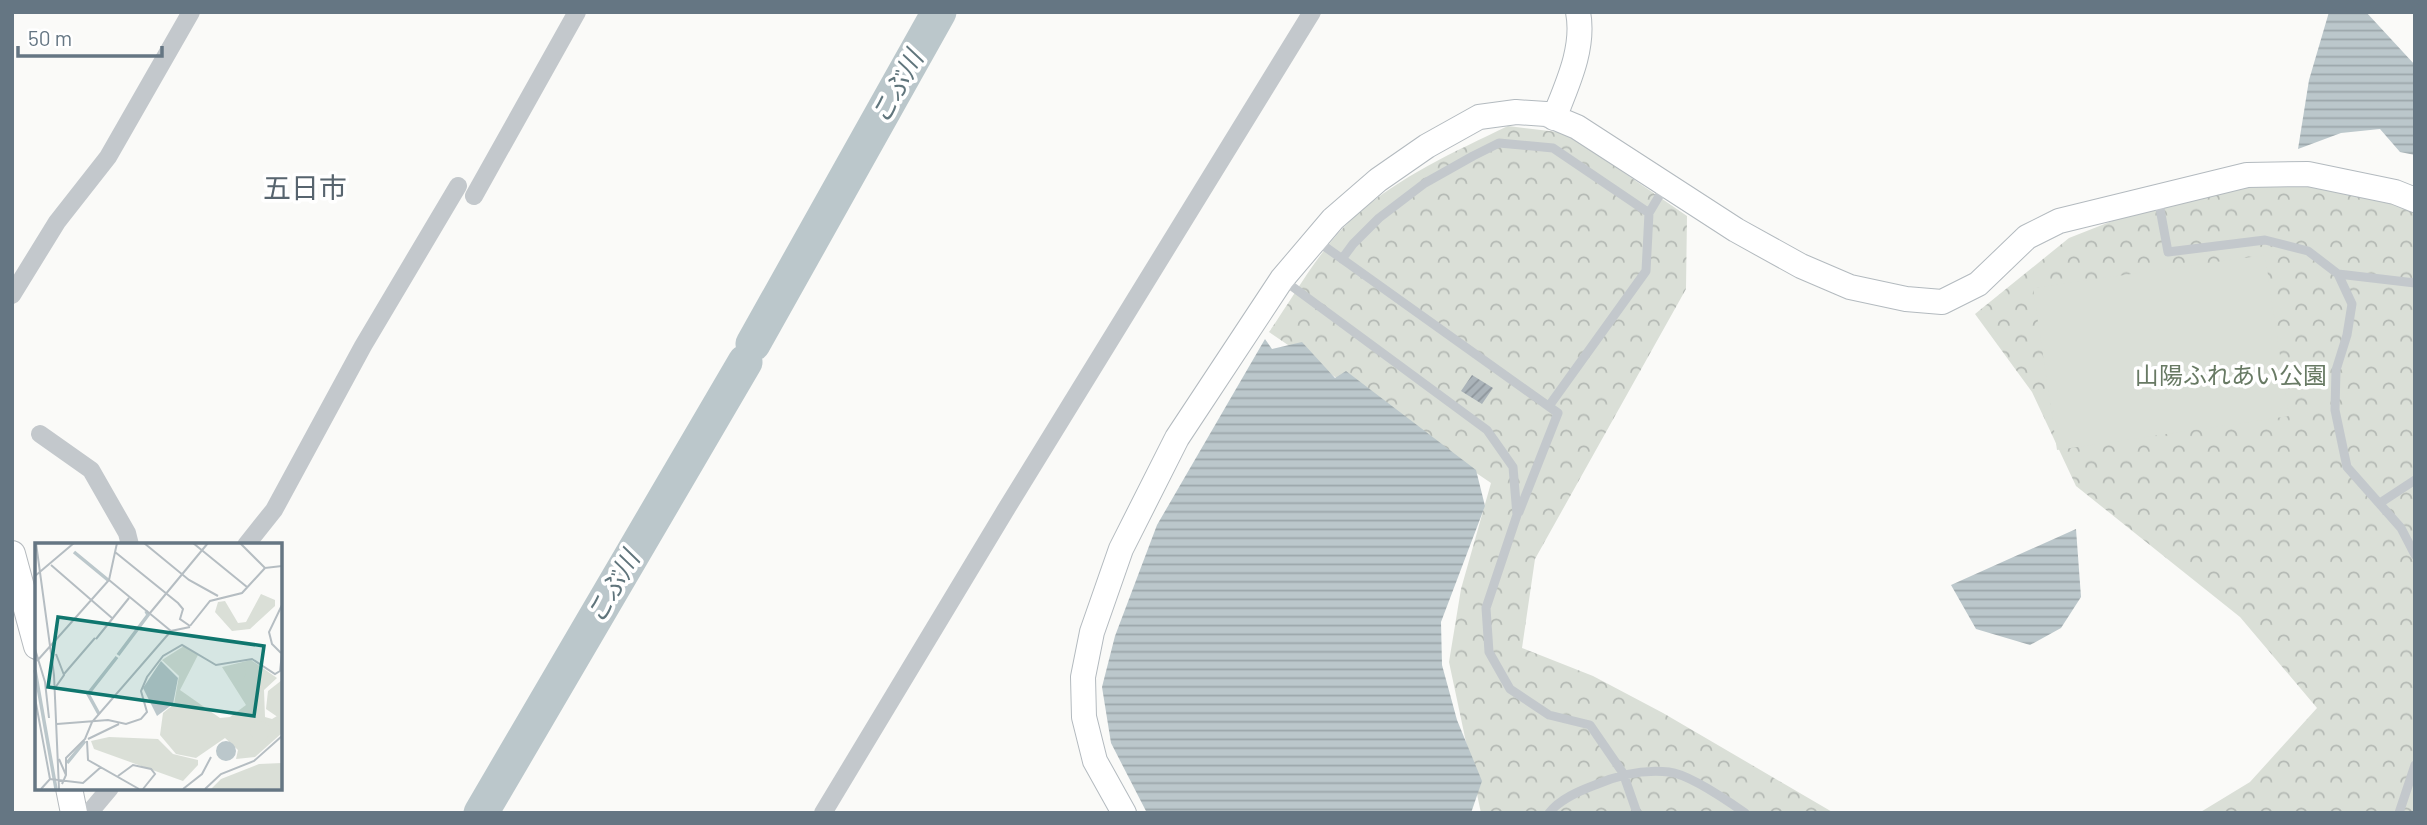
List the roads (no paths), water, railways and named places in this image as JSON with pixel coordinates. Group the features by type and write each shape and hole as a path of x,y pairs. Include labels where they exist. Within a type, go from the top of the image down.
{"main road":[{"path":"12,554 35,639"},
{"path":"69,790 74,813"}],"street":[{"path":"12,295 57,222 108,158 191,12"},
{"path":"248,543 274,510 363,346 466,191 577,12"},
{"path":"823,813 1312,12"},
{"path":"1554,118 1570,77 1579,42 1577,12"},
{"path":"1124,813 1095,761 1084,717 1083,677 1092,632 1121,549 1177,438 1282,279 1333,219 1378,180 1427,146 1479,117 1516,112 1546,114 1577,127 1736,230 1801,267 1850,287 1906,299 1942,302 1978,284 2027,237 2059,221 2247,175 2308,174 2395,192 2415,200"},
{"path":"40,435 91,470 127,533 130,543"},
{"path":"89,813 108,790"}],"lane":[{"path":"1342,259 1379,218 1425,183 1499,144 1553,148 1649,214"},
{"path":"1549,406 1646,271 1649,214 1665,184"},
{"path":"2158,196 2168,252 2265,240 2308,251 2338,274 2351,304 2347,335 2336,370 2335,410 2347,467 2401,528 2415,555"},
{"path":"1315,240 1558,413 1517,515 1486,608 1489,652 1510,690 1549,715 1590,725 1622,774 1637,813"},
{"path":"2338,274 2415,283"},
{"path":"1282,279 1487,430 1513,467 1517,515"},
{"path":"2380,503 2415,480"},
{"path":"2399,813 2415,765"},
{"path":"1549,813 1555,805 1582,790 1622,774 1671,772 1714,792 1745,813"}],"waterway":[{"name":"こぶ川","path":"753,344 939,12"},
{"name":"こぶ川","path":"481,813 745,362"}],"district":[{"name":"五日市","path":"305,188"}],"park label":[{"name":"山陽ふれあい公園","path":"2231,376"}]}
